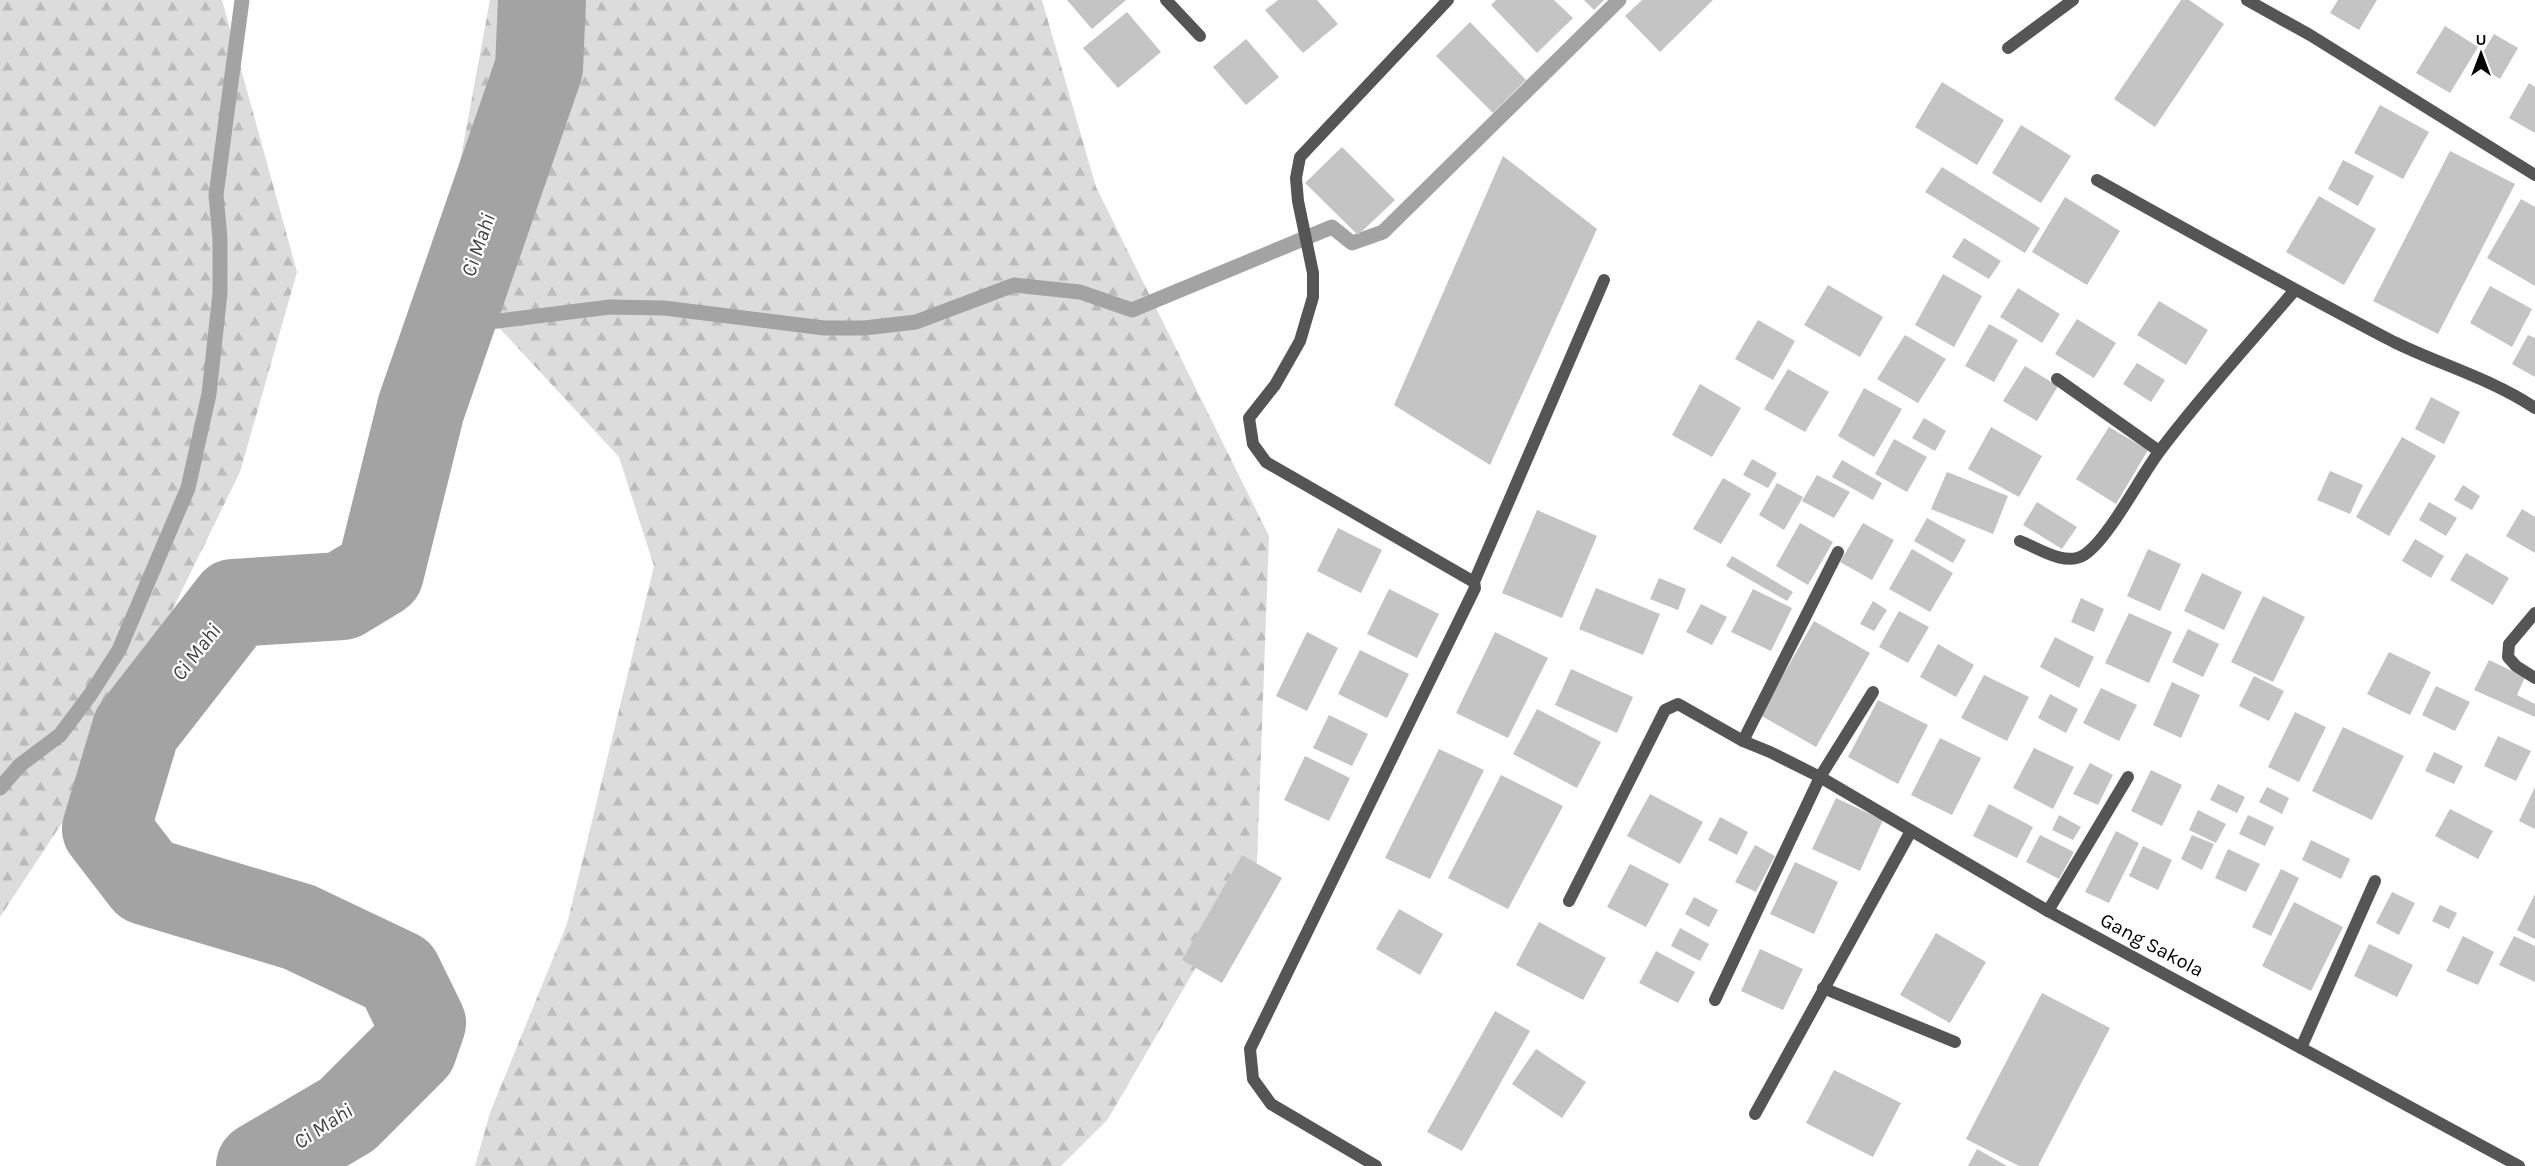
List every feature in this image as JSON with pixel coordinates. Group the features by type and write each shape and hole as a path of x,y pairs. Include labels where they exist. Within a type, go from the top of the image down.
{"street":[{"path":"1166,0 1200,36"},
{"path":"1448,0 1300,157 1296,178 1298,201 1313,273 1313,297 1300,341 1275,385 1249,418 1253,444 1266,462 1474,582"},
{"path":"2008,48 2073,0"},
{"path":"2247,0 2310,35 2535,175"},
{"path":"2097,180 2294,291 2402,345 2519,397 2535,408"},
{"path":"1376,1166 1271,1104 1253,1080 1250,1049 1474,595 1474,582 1604,280"},
{"path":"2020,541 2062,558 2072,559 2084,555 2103,536 2159,451 2294,291"},
{"path":"2057,379 2159,451"},
{"path":"1743,741 1838,552"},
{"path":"2535,613 2509,644 2508,657 2516,666 2535,678"},
{"path":"1715,1000 1820,777 1873,692"},
{"name":"Gang Sakola","path":"1569,901 1665,710 1677,704 1743,741 1820,777 2048,911 2519,1166"},
{"path":"2048,911 2128,777"},
{"path":"1755,1114 1911,831"},
{"path":"2301,1048 2375,881"},
{"path":"1823,988 1955,1042"}],"green space":[{"path":"0,0 222,0 297,272 240,472 85,788 0,917"},
{"path":"490,0 1042,0 1096,187 1269,536 1257,862 1108,1119 1061,1166 475,1166 490,1113 567,924 654,566 619,457 441,265"}],"building":[{"path":"1067,0 1126,0 1092,29"},
{"path":"1278,0 1317,0 1338,24 1303,53 1265,10"},
{"path":"1496,0 1554,0 1573,18 1537,53 1491,5"},
{"path":"1584,0 1604,0 1594,10"},
{"path":"1642,0 1713,0 1660,52 1625,16"},
{"path":"2181,0 2189,0 2224,24 2155,127 2114,99"},
{"path":"2338,0 2377,0 2359,30 2330,13"},
{"path":"1127,12 1161,52 1118,88 1083,48"},
{"path":"1470,22 1526,80 1493,113 1436,56"},
{"path":"2445,26 2478,47 2450,93 2416,73"},
{"path":"2494,34 2518,48 2500,79 2476,64"},
{"path":"1246,39 1279,77 1246,105 1213,67"},
{"path":"1942,82 2004,120 1977,165 1915,127"},
{"path":"2529,83 2535,87 2535,133 2509,118"},
{"path":"2380,105 2429,132 2403,179 2354,153"},
{"path":"2021,125 2071,156 2041,203 1992,173"},
{"path":"1342,147 1395,200 1358,235 1305,183"},
{"path":"2450,151 2515,184 2438,334 2373,301"},
{"path":"1503,156 1597,229 1490,465 1394,405"},
{"path":"2343,160 2374,176 2358,206 2328,189"},
{"path":"1942,167 2040,228 2025,253 1925,192"},
{"path":"2319,196 2376,229 2344,285 2286,252"},
{"path":"2065,197 2120,231 2087,285 2032,252"},
{"path":"2521,199 2535,207 2535,286 2487,258"},
{"path":"1964,238 2001,261 1989,279 1952,257"},
{"path":"1943,274 1982,296 1954,347 1915,325"},
{"path":"1828,285 1883,317 1860,357 1804,325"},
{"path":"2490,286 2532,309 2512,347 2470,323"},
{"path":"2018,288 2060,314 2042,343 2000,317"},
{"path":"2159,301 2208,330 2186,365 2137,335"},
{"path":"2077,319 2116,343 2094,378 2055,354"},
{"path":"1758,320 1795,341 1773,380 1735,359"},
{"path":"1989,324 2018,340 1994,382 1965,366"},
{"path":"1905,335 1946,359 1918,403 1877,379"},
{"path":"2528,335 2535,338 2535,377 2512,364"},
{"path":"2137,363 2165,380 2151,402 2123,384"},
{"path":"2025,366 2058,386 2037,421 2003,401"},
{"path":"1788,369 1829,392 1805,432 1764,409"},
{"path":"1700,384 1741,408 1712,457 1672,435"},
{"path":"1864,388 1902,409 1874,457 1838,436"},
{"path":"2431,397 2460,412 2444,444 2415,429"},
{"path":"1924,418 1946,431 1935,451 1912,438"},
{"path":"1991,427 2042,456 2019,497 1968,469"},
{"path":"2109,427 2148,450 2116,504 2076,479"},
{"path":"2402,437 2436,456 2389,536 2356,517"},
{"path":"1894,439 1927,457 1907,492 1875,474"},
{"path":"1752,459 1777,473 1768,488 1743,475"},
{"path":"1842,460 1882,483 1873,500 1832,477"},
{"path":"2330,471 2363,485 2350,514 2317,500"},
{"path":"1947,472 2008,496 1993,534 1931,509"},
{"path":"1817,475 1850,492 1834,518 1802,501"},
{"path":"1723,478 1751,494 1721,544 1693,529"},
{"path":"1777,483 1803,497 1784,530 1759,515"},
{"path":"2463,485 2480,496 2472,510 2454,500"},
{"path":"2037,502 2077,527 2062,549 2023,525"},
{"path":"2429,502 2457,518 2446,536 2419,520"},
{"path":"2522,509 2535,517 2535,553 2506,536"},
{"path":"1537,510 1597,536 1562,618 1502,593"},
{"path":"1927,518 1966,540 1953,563 1914,541"},
{"path":"1800,523 1833,542 1808,585 1776,566"},
{"path":"1863,523 1894,540 1872,580 1840,562"},
{"path":"1338,528 1382,550 1361,593 1317,571"},
{"path":"2415,539 2444,556 2431,578 2402,561"},
{"path":"1912,549 1953,573 1930,612 1889,589"},
{"path":"2148,549 2181,564 2160,611 2127,596"},
{"path":"2466,553 2509,578 2493,605 2450,580"},
{"path":"1732,556 1793,592 1787,601 1726,566"},
{"path":"2202,573 2242,592 2224,630 2184,611"},
{"path":"1659,578 1686,589 1678,610 1650,599"},
{"path":"1596,588 1660,614 1643,655 1579,629"},
{"path":"1389,589 1439,614 1417,658 1367,634"},
{"path":"1753,589 1792,608 1771,651 1731,632"},
{"path":"2263,596 2305,617 2273,682 2231,662"},
{"path":"2081,598 2104,609 2094,632 2071,622"},
{"path":"1873,601 1887,610 1874,631 1860,624"},
{"path":"1701,604 1727,617 1712,645 1686,632"},
{"path":"1899,611 1929,627 1908,663 1879,647"},
{"path":"2129,613 2172,632 2149,683 2105,663"},
{"path":"1814,621 1870,653 1816,747 1760,715"},
{"path":"2188,629 2219,644 2203,677 2172,662"},
{"path":"1307,632 1338,648 1307,711 1276,696"},
{"path":"1495,632 1548,658 1508,738 1456,713"},
{"path":"2055,637 2094,657 2079,688 2040,667"},
{"path":"1938,644 1974,665 1956,697 1920,677"},
{"path":"1360,650 1409,674 1387,718 1338,694"},
{"path":"2389,652 2431,672 2410,715 2367,694"},
{"path":"2489,660 2525,677 2517,695 2535,704 2535,717 2474,690"},
{"path":"1571,669 1633,697 1617,733 1555,705"},
{"path":"1984,675 2029,697 2007,741 1961,718"},
{"path":"2254,676 2284,691 2269,721 2239,706"},
{"path":"2172,682 2200,695 2181,738 2153,725"},
{"path":"2436,686 2470,702 2455,731 2422,715"},
{"path":"2101,688 2137,705 2119,741 2083,723"},
{"path":"2050,694 2078,709 2066,733 2038,718"},
{"path":"1878,700 1928,725 1898,784 1848,757"},
{"path":"1537,709 1601,742 1577,788 1513,754"},
{"path":"2295,712 2326,727 2299,782 2268,767"},
{"path":"1329,715 1368,734 1352,766 1313,748"},
{"path":"2343,727 2404,756 2372,820 2312,791"},
{"path":"2498,736 2531,751 2516,781 2484,766"},
{"path":"1940,738 1981,758 1952,815 1911,795"},
{"path":"2034,748 2074,767 2053,809 2013,788"},
{"path":"1439,749 1484,770 1430,879 1385,858"},
{"path":"2434,752 2463,766 2454,784 2425,771"},
{"path":"1305,756 1350,778 1329,821 1284,800"},
{"path":"2090,763 2113,775 2098,805 2073,794"},
{"path":"2151,770 2182,785 2162,826 2131,811"},
{"path":"1501,775 1563,806 1508,909 1448,878"},
{"path":"2218,784 2245,797 2237,813 2210,800"},
{"path":"2267,787 2289,798 2282,814 2259,802"},
{"path":"2535,787 2535,829 2519,821"},
{"path":"1650,794 1703,822 1680,864 1627,836"},
{"path":"1836,798 1883,820 1860,871 1812,849"},
{"path":"1989,804 2033,827 2017,858 1973,836"},
{"path":"2450,809 2493,831 2478,859 2435,836"},
{"path":"2198,810 2226,824 2216,843 2189,830"},
{"path":"2059,815 2081,827 2073,840 2052,830"},
{"path":"2248,815 2274,827 2265,846 2239,834"},
{"path":"1720,817 1748,832 1737,855 1708,840"},
{"path":"2116,831 2139,843 2109,903 2085,892"},
{"path":"2040,835 2074,852 2059,879 2026,862"},
{"path":"2192,835 2214,844 2202,870 2181,859"},
{"path":"2311,840 2350,859 2341,879 2302,860"},
{"path":"1755,845 1775,856 1756,892 1735,882"},
{"path":"2143,846 2172,860 2158,890 2129,876"},
{"path":"2228,849 2260,864 2246,892 2215,878"},
{"path":"1242,855 1282,878 1222,983 1182,960"},
{"path":"1795,862 1838,882 1814,934 1770,914"},
{"path":"1630,864 1669,884 1646,927 1607,907"},
{"path":"2281,869 2299,878 2271,936 2252,927"},
{"path":"2392,892 2415,903 2399,935 2376,923"},
{"path":"2535,894 2535,939 2517,930"},
{"path":"1694,897 1718,910 1709,927 1685,914"},
{"path":"2294,902 2343,927 2311,991 2262,966"},
{"path":"2440,905 2457,913 2449,929 2432,921"},
{"path":"1399,909 1443,934 1420,975 1376,949"},
{"path":"1539,922 1606,958 1583,1000 1516,965"},
{"path":"1680,928 1709,944 1700,961 1671,946"},
{"path":"1936,933 1986,962 1950,1023 1900,995"},
{"path":"2463,936 2494,952 2478,985 2446,971"},
{"path":"2514,936 2535,946 2535,982 2499,965"},
{"path":"2369,944 2413,965 2397,997 2354,976"},
{"path":"1760,949 1803,969 1783,1010 1741,991"},
{"path":"1656,951 1695,972 1678,1003 1639,983"},
{"path":"2042,993 2110,1028 2038,1166 2019,1166 1966,1139"},
{"path":"1495,1011 1530,1031 1462,1151 1427,1132"},
{"path":"1536,1049 1586,1082 1562,1118 1512,1084"},
{"path":"1834,1070 1901,1103 1873,1157 1806,1123"},
{"path":"1977,1149 2007,1166 1968,1166"}],"waterway":[{"path":"0,788 20,765 60,735 90,695 119,650 188,488 209,394 220,293 220,239 216,195 242,0"},
{"name":"Ci Mahi","path":"260,1166 347,1115 413,1049 422,1023 398,974 299,927 146,881 106,829 136,729 234,603 342,596 380,573 421,408 539,68 542,0"},
{"path":"450,327 610,307 664,308 824,328 864,328 916,322 1014,285 1080,292 1132,310 1332,227 1352,243 1383,232 1619,0"}]}
